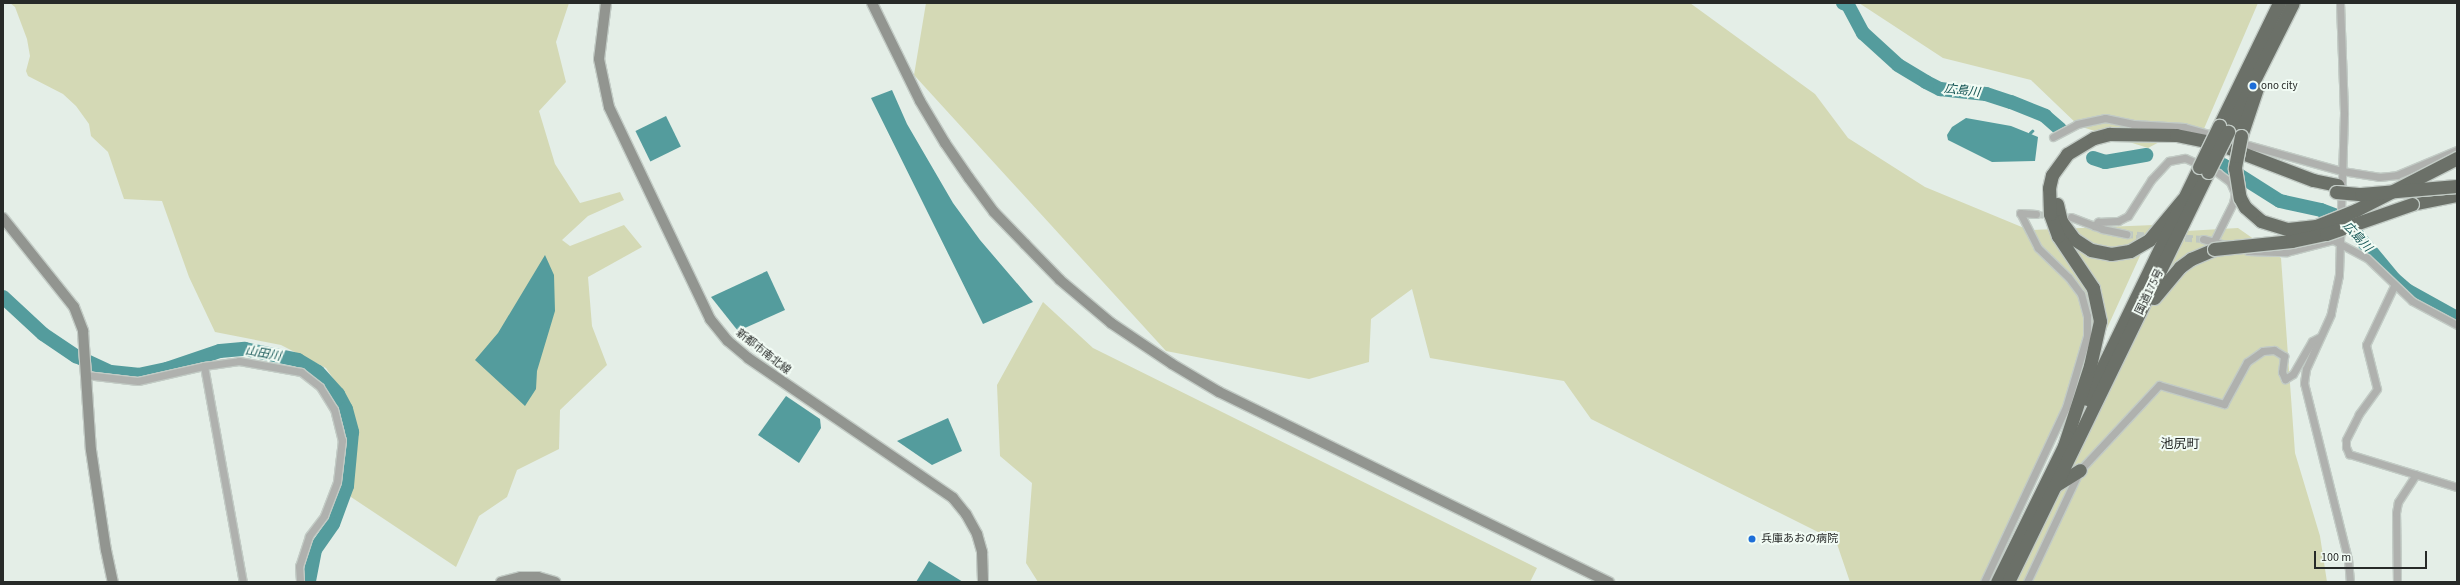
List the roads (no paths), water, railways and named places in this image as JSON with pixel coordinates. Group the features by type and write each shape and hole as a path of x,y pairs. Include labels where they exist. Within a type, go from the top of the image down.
{"highway":[{"path":"2223,129 2269,3"},
{"name":"国道175号","path":"2008,582 2117,358 2223,129 2279,3"},
{"name":"国道175号","path":"2223,129 2273,43 2293,3"},
{"path":"2273,43 2241,136 2235,168 2240,198 2246,207 2261,221 2288,230 2316,226 2356,210 2434,167 2457,158"},
{"path":"2064,446 2090,366 2100,321 2100,310 2093,288 2058,236 2050,214 2049,188 2052,175 2067,154 2094,138 2110,134 2176,135 2216,143 2336,189 2457,178"},
{"path":"2183,199 2149,240 2130,251 2111,254 2091,250 2074,239 2061,221 2056,199 2060,176 2074,157 2099,144 2134,140 2213,149 2309,186 2382,193 2457,186"},
{"name":"国道175号","path":"1997,582 2183,199 2204,170"},
{"path":"2117,358 2170,276 2191,259 2214,245 2308,238 2342,229 2397,208 2457,195"},
{"path":"2056,485 2080,470"}],"street":[{"name":"新都市南北線","path":"606,3 600,59 609,107 710,319 728,341 748,358 953,498 966,514 977,534 982,552 983,582"},
{"path":"872,3 920,101 945,143 994,212 1060,280 1111,324 1172,364 1219,392 1609,582"},
{"path":"2340,3 2344,114 2341,244 2335,297 2320,338 2306,369 2304,383 2348,559 2350,582"},
{"path":"2053,137 2086,121 2115,119 2133,124 2202,131 2342,171 2388,177 2407,172 2457,150"},
{"path":"2094,226 2102,221 2112,222 2128,216 2151,180 2169,161 2185,158 2218,174 2230,182 2235,192 2233,203 2214,245"},
{"path":"1984,582 2066,407 2080,366 2087,331 2087,316 2081,294 2068,277 2038,248 2020,212 2036,214"},
{"path":"2071,217 2082,219 2094,226 2126,234"},
{"path":"3,218 74,307 83,331 91,450 106,550 113,582"},
{"path":"2203,239 2214,245 2240,251 2286,252 2333,240 2367,258 2394,286 2412,301 2457,325"},
{"path":"2394,286 2366,345 2377,388 2359,414 2346,440 2346,447 2349,454 2457,487"},
{"path":"2027,582 2080,470 2159,385 2224,404 2247,362 2263,351 2274,350 2284,356 2282,372 2286,379 2293,374 2312,341 2320,338"},
{"path":"86,375 138,381 204,366 240,361 301,372 320,387 334,409 342,440 337,482 324,516 309,536 299,566 300,582"},
{"path":"204,366 243,582"},
{"path":"2397,582 2396,512 2398,502 2416,474"},
{"path":"501,582 521,577 538,577 555,582"}],"water":[{"path":"892,90 907,124 953,203 980,240 1033,302 983,324 871,98"},
{"path":"666,116 681,147 650,161 635,131"},
{"path":"1966,118 2011,126 2038,137 2035,161 1992,162 1948,140 1947,135 1952,127"},
{"path":"545,255 554,275 555,311 537,371 536,389 525,406 475,360 498,333"},
{"path":"767,271 785,310 738,331 711,297"},
{"path":"786,396 820,419 821,428 799,463 758,435"},
{"path":"948,418 962,451 932,465 897,441"},
{"path":"929,561 963,582 916,582"}],"waterway":[{"name":"広島川","path":"1843,3 1848,5 1863,33 1898,65 1926,82 1940,89 1986,94 2011,102 2045,116 2060,129"},
{"name":"広島川","path":"2093,158 2105,162 2146,155"},
{"name":"広島川","path":"2223,165 2280,201 2321,210 2337,216 2355,232 2394,279 2408,291 2457,318"},
{"name":"山田川","path":"3,297 43,334 76,356 111,372 138,375 167,369 220,351 245,349 298,360 318,372 338,394 346,409 352,432 347,486 333,524 315,550 309,582"}],"tunnel":[{"path":"2036,214 2071,217"},
{"path":"2126,234 2153,236"},
{"path":"2175,237 2203,239"}],"place":[{"name":"ono city","path":"2253,86"},
{"name":"兵庫あおの病院","path":"1752,539"}],"district":[{"name":"池尻町","path":"2180,444"}]}
